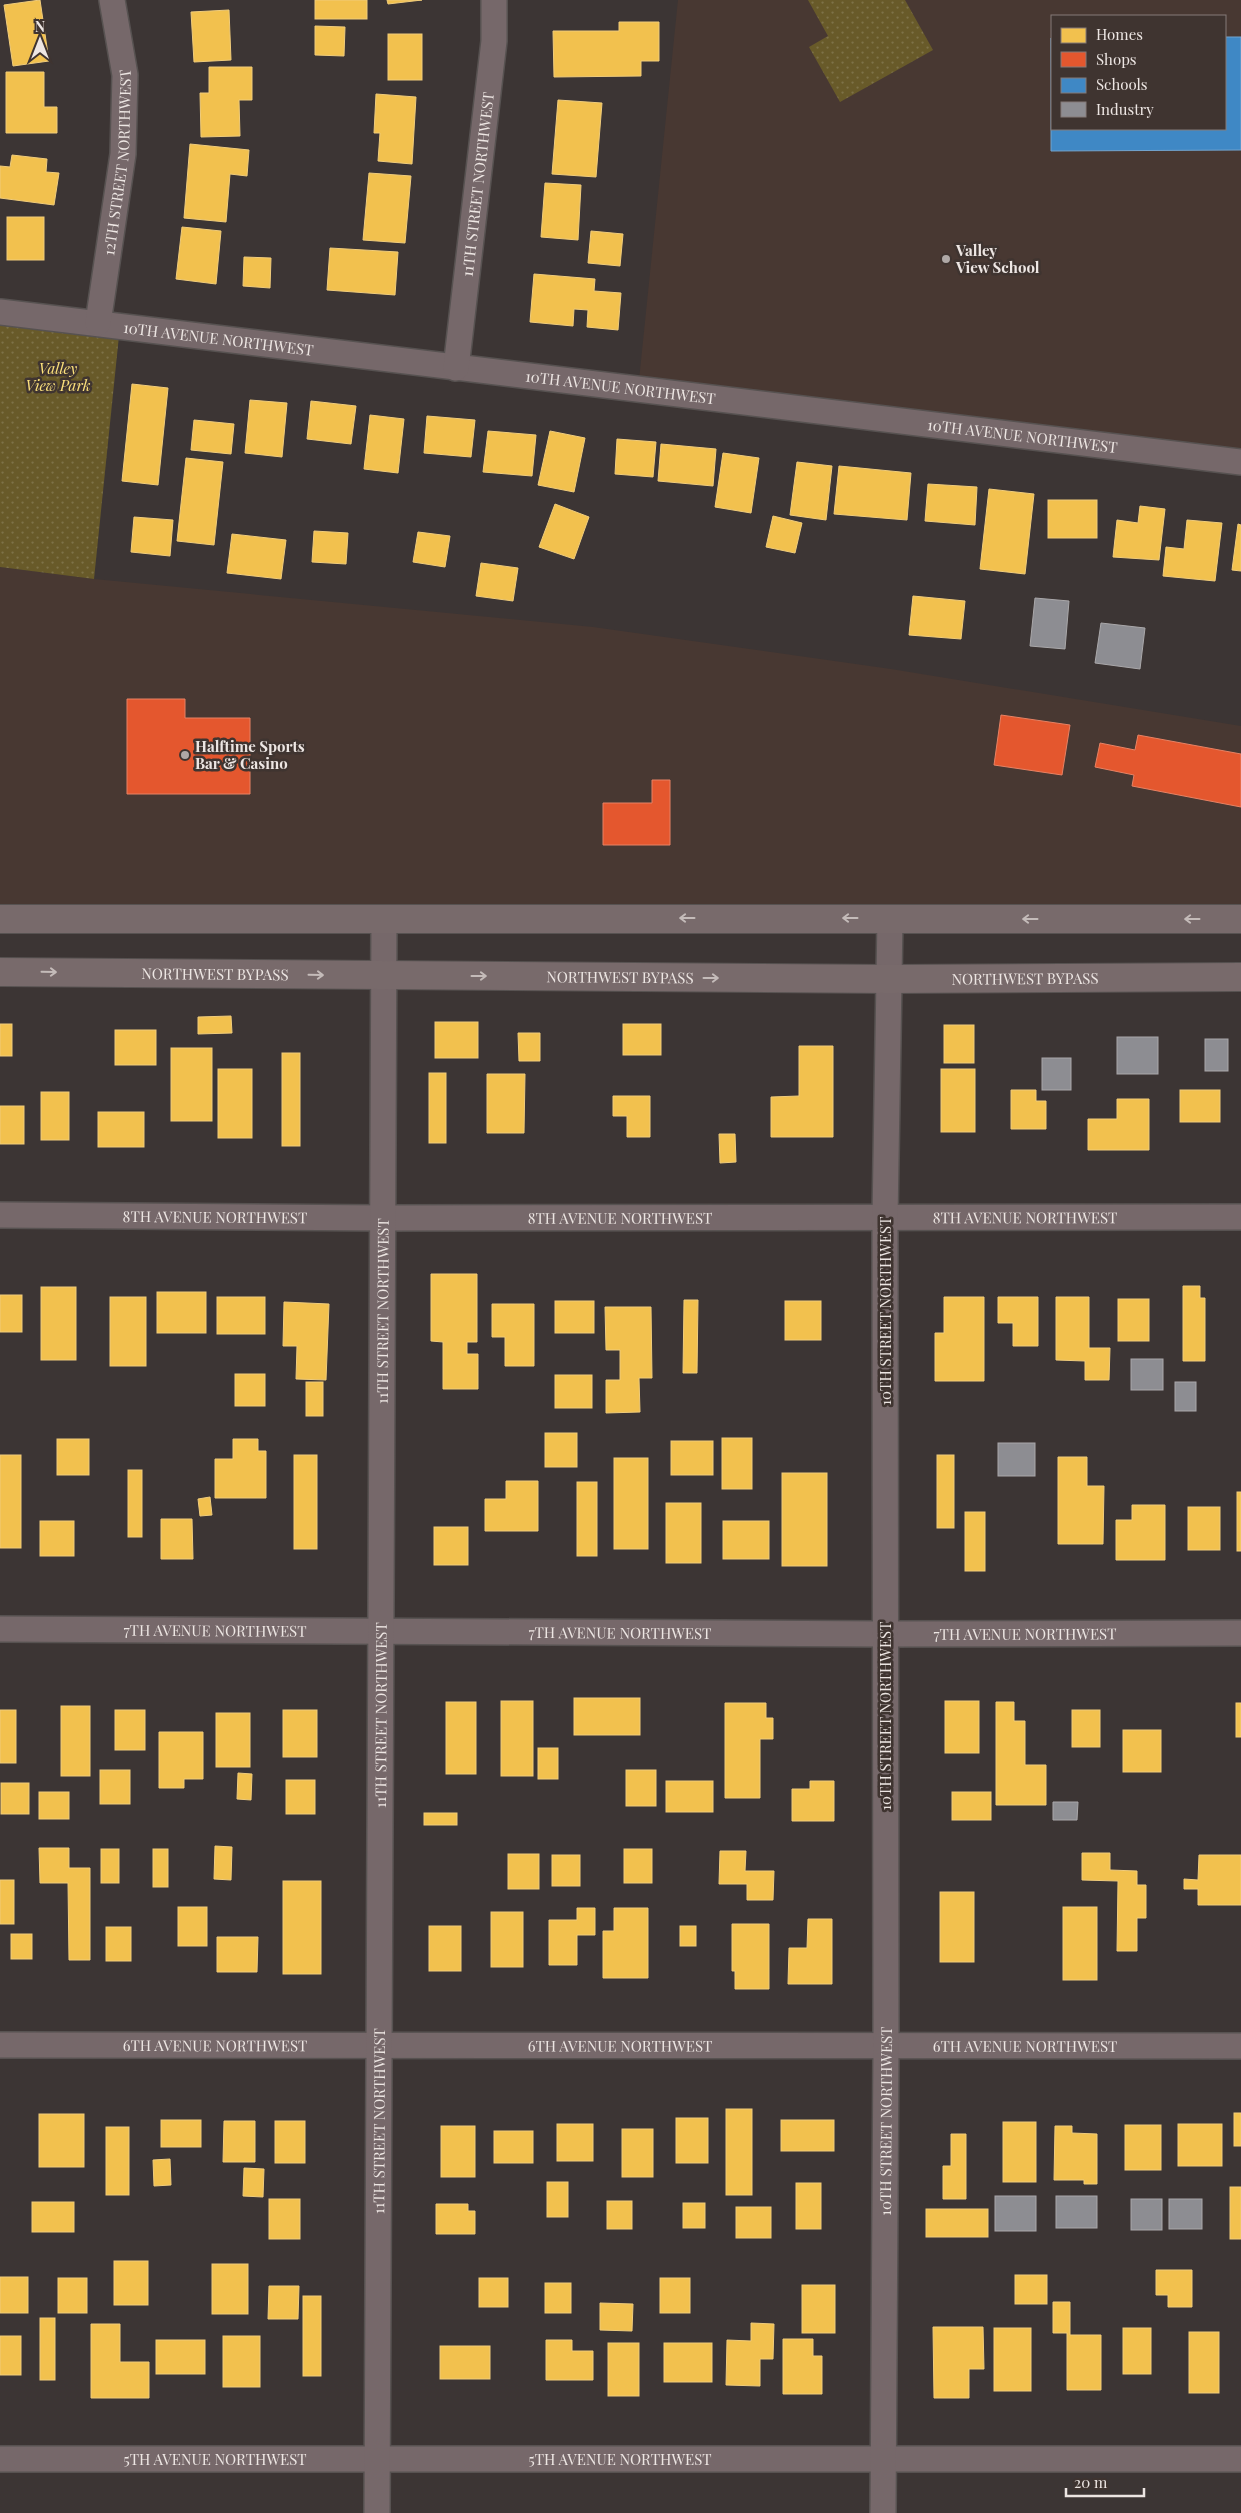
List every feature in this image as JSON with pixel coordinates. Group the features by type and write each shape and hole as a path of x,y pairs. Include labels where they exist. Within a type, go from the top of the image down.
{"main road":[{"path":"0,920 384,918 1241,919"},
{"name":"NORTHWEST BYPASS","path":"0,972 889,979 1241,977"}],"street":[{"name":"12TH STREET NORTHWEST","path":"98,323 123,154 125,75 112,0"},
{"name":"11TH STREET NORTHWEST","path":"456,368 494,42 494,0"},
{"name":"10TH AVENUE NORTHWEST","path":"0,312 1241,462"},
{"name":"11TH STREET NORTHWEST","path":"376,2513 380,2044 379,1630 384,1218 384,918"},
{"name":"10TH STREET NORTHWEST","path":"883,2513 886,2046 885,1218 890,918"},
{"name":"8TH AVENUE NORTHWEST","path":"0,1215 384,1218 1241,1217"},
{"name":"7TH AVENUE NORTHWEST","path":"0,1629 885,1634 1241,1633"},
{"name":"6TH AVENUE NORTHWEST","path":"0,2045 1241,2046"},
{"name":"5TH AVENUE NORTHWEST","path":"0,2459 1241,2460"}],"shaded area":[{"name":"Valley View School","path":"678,0 1241,0 1241,462 638,390"},
{"path":"0,567 94,579 593,627 891,669 1241,726 1241,919 0,919"}],"green space":[{"path":"808,0 905,0 933,50 840,102 809,47 828,36"},
{"name":"Valley View Park","path":"0,312 120,326 94,579 0,567"}],"building: Homes":[{"path":"40,0 49,61 13,66 4,5"},
{"path":"315,0 367,0 367,19 315,19"},
{"path":"387,0 422,0 388,4"},
{"path":"229,10 231,60 194,62 191,12"},
{"path":"619,22 659,22 659,61 641,61 641,76 554,77 553,31 619,31"},
{"path":"315,26 345,27 344,56 315,55"},
{"path":"388,34 422,34 422,80 388,80"},
{"path":"209,67 252,67 252,100 239,100 240,136 201,137 200,93 209,93"},
{"path":"6,72 44,72 44,107 57,107 57,133 6,133"},
{"path":"376,94 416,97 412,164 378,161 380,133 374,133"},
{"path":"558,100 602,103 596,177 552,174"},
{"path":"190,144 249,150 247,176 230,174 226,222 184,218"},
{"path":"12,155 47,159 46,172 59,173 54,205 0,198 0,166 10,167"},
{"path":"369,173 411,176 405,243 363,240"},
{"path":"545,183 581,185 578,240 541,237"},
{"path":"7,217 44,217 44,260 7,260"},
{"path":"182,227 221,231 216,284 176,279"},
{"path":"591,231 623,234 620,266 588,263"},
{"path":"330,248 398,252 395,295 327,290"},
{"path":"244,257 271,258 270,288 243,286"},
{"path":"534,274 595,279 594,291 621,293 618,330 587,327 588,310 574,309 573,326 530,322"},
{"path":"132,384 168,388 158,485 122,481"},
{"path":"250,400 287,403 282,457 245,453"},
{"path":"311,401 356,406 351,444 307,439"},
{"path":"370,415 404,419 398,473 364,469"},
{"path":"427,416 475,420 471,457 424,453"},
{"path":"194,420 234,424 231,454 191,450"},
{"path":"488,431 536,435 532,476 483,472"},
{"path":"550,431 585,438 574,492 538,485"},
{"path":"617,439 656,442 653,477 615,474"},
{"path":"661,444 716,449 713,486 658,481"},
{"path":"723,453 759,458 751,513 715,507"},
{"path":"186,458 223,462 214,545 177,541"},
{"path":"797,462 832,466 826,520 790,515"},
{"path":"839,466 911,473 907,520 834,514"},
{"path":"928,484 977,487 975,525 925,521"},
{"path":"989,489 1034,494 1025,574 980,569"},
{"path":"1048,500 1097,500 1097,538 1048,538"},
{"path":"555,504 589,517 574,559 539,547"},
{"path":"1140,506 1165,509 1159,560 1113,557 1117,520 1138,523"},
{"path":"773,516 802,523 795,553 766,547"},
{"path":"134,517 173,520 170,556 131,552"},
{"path":"1187,520 1222,523 1215,581 1163,576 1166,547 1184,549"},
{"path":"1238,524 1241,525 1241,571 1232,570"},
{"path":"314,531 348,533 346,564 312,562"},
{"path":"418,532 450,536 445,567 413,562"},
{"path":"232,534 286,540 281,579 227,573"},
{"path":"481,563 518,568 513,601 476,596"},
{"path":"913,596 965,601 961,639 909,635"},
{"path":"231,1016 232,1033 198,1034 198,1017"},
{"path":"435,1022 478,1022 478,1058 435,1058"},
{"path":"0,1024 12,1024 12,1056 0,1056"},
{"path":"623,1024 661,1024 661,1055 623,1055"},
{"path":"944,1025 974,1025 974,1063 944,1063"},
{"path":"115,1030 156,1030 156,1065 115,1065"},
{"path":"518,1033 540,1033 540,1061 519,1061"},
{"path":"799,1046 833,1046 833,1137 771,1137 771,1097 799,1096"},
{"path":"171,1048 212,1048 212,1121 171,1121"},
{"path":"282,1053 300,1053 300,1146 282,1146"},
{"path":"218,1069 252,1069 252,1138 218,1138"},
{"path":"941,1069 975,1069 975,1132 941,1132"},
{"path":"429,1073 446,1073 446,1143 429,1143"},
{"path":"487,1074 525,1074 524,1133 487,1133"},
{"path":"1011,1090 1036,1090 1036,1101 1046,1101 1046,1129 1011,1129"},
{"path":"1180,1090 1220,1090 1220,1122 1180,1122"},
{"path":"41,1092 69,1092 69,1140 41,1140"},
{"path":"613,1096 650,1096 650,1137 627,1137 627,1116 613,1116"},
{"path":"1117,1099 1149,1099 1149,1150 1088,1150 1088,1119 1117,1119"},
{"path":"0,1106 24,1106 24,1144 0,1144"},
{"path":"98,1112 144,1112 144,1147 98,1147"},
{"path":"719,1134 735,1134 736,1162 720,1163"},
{"path":"431,1274 477,1274 477,1342 467,1342 467,1354 478,1354 478,1389 443,1389 443,1342 431,1341"},
{"path":"1183,1286 1200,1286 1200,1298 1205,1298 1205,1361 1183,1361"},
{"path":"41,1287 76,1287 76,1360 41,1360"},
{"path":"157,1292 206,1292 206,1333 157,1333"},
{"path":"0,1295 22,1295 22,1332 0,1332"},
{"path":"110,1297 146,1297 146,1366 110,1366"},
{"path":"217,1297 265,1297 265,1334 217,1334"},
{"path":"944,1297 984,1297 984,1381 935,1381 935,1333 944,1333"},
{"path":"998,1297 1038,1297 1038,1346 1013,1346 1013,1323 998,1323"},
{"path":"1056,1297 1089,1297 1089,1348 1110,1348 1109,1380 1085,1380 1085,1361 1056,1360"},
{"path":"1118,1299 1149,1299 1149,1341 1118,1341"},
{"path":"684,1300 698,1300 697,1373 683,1373"},
{"path":"555,1301 594,1301 594,1333 555,1333"},
{"path":"785,1301 821,1301 821,1340 785,1340"},
{"path":"284,1302 329,1304 326,1380 296,1379 297,1346 283,1346"},
{"path":"492,1304 534,1304 534,1366 505,1366 505,1337 492,1337"},
{"path":"605,1307 651,1307 652,1378 639,1378 640,1412 606,1413 606,1380 620,1380 620,1350 606,1350"},
{"path":"235,1374 265,1374 265,1406 235,1406"},
{"path":"555,1375 592,1375 592,1408 555,1408"},
{"path":"306,1382 323,1382 323,1416 306,1416"},
{"path":"545,1433 577,1433 577,1467 545,1467"},
{"path":"722,1438 752,1438 752,1489 722,1489"},
{"path":"57,1439 89,1439 89,1475 57,1475"},
{"path":"233,1439 258,1439 258,1451 266,1451 266,1498 215,1498 215,1459 233,1459"},
{"path":"671,1441 713,1441 713,1475 671,1475"},
{"path":"0,1455 21,1455 21,1548 0,1548"},
{"path":"294,1455 317,1455 317,1549 294,1549"},
{"path":"937,1455 954,1455 954,1528 937,1528"},
{"path":"1058,1457 1087,1457 1087,1486 1104,1486 1103,1544 1058,1544"},
{"path":"614,1458 648,1458 648,1549 614,1549"},
{"path":"128,1470 142,1470 142,1537 128,1537"},
{"path":"782,1473 827,1473 827,1566 782,1566"},
{"path":"506,1481 538,1481 538,1531 485,1531 485,1499 506,1499"},
{"path":"577,1482 597,1482 597,1556 577,1556"},
{"path":"1237,1492 1241,1492 1241,1551 1237,1551"},
{"path":"210,1497 212,1515 200,1516 198,1499"},
{"path":"666,1503 701,1503 701,1563 666,1563"},
{"path":"1132,1505 1165,1505 1165,1560 1116,1560 1116,1520 1132,1520"},
{"path":"1188,1507 1220,1507 1220,1550 1188,1550"},
{"path":"965,1512 985,1512 985,1571 965,1571"},
{"path":"161,1519 192,1519 193,1559 161,1559"},
{"path":"40,1521 74,1521 74,1556 40,1556"},
{"path":"723,1521 769,1521 769,1559 723,1559"},
{"path":"434,1527 468,1527 468,1565 434,1565"},
{"path":"574,1698 640,1698 640,1735 574,1735"},
{"path":"501,1701 533,1701 533,1776 501,1776"},
{"path":"945,1701 979,1701 979,1753 945,1753"},
{"path":"446,1702 476,1702 476,1774 446,1774"},
{"path":"996,1702 1014,1702 1014,1721 1025,1721 1025,1765 1046,1765 1046,1805 996,1805"},
{"path":"725,1703 766,1703 766,1718 773,1718 773,1739 760,1739 760,1798 725,1798"},
{"path":"1236,1703 1241,1703 1241,1737 1236,1737"},
{"path":"61,1706 90,1706 90,1776 61,1776"},
{"path":"0,1710 16,1710 16,1763 0,1763"},
{"path":"115,1710 145,1710 145,1750 115,1750"},
{"path":"283,1710 317,1710 317,1757 283,1757"},
{"path":"1072,1710 1100,1710 1100,1747 1072,1747"},
{"path":"216,1713 250,1713 250,1767 216,1767"},
{"path":"1123,1730 1161,1730 1161,1772 1123,1772"},
{"path":"159,1732 203,1732 203,1779 184,1779 184,1788 159,1788"},
{"path":"538,1748 558,1748 558,1779 538,1779"},
{"path":"100,1770 130,1770 130,1804 100,1804"},
{"path":"626,1770 656,1770 656,1806 626,1806"},
{"path":"238,1773 252,1774 251,1800 237,1799"},
{"path":"286,1780 315,1780 315,1814 286,1814"},
{"path":"666,1781 713,1781 713,1812 666,1812"},
{"path":"810,1781 834,1781 834,1821 792,1821 792,1789 810,1789"},
{"path":"1,1783 29,1783 29,1814 1,1814"},
{"path":"39,1792 69,1792 69,1819 39,1819"},
{"path":"952,1792 991,1792 991,1820 952,1820"},
{"path":"424,1813 457,1813 457,1825 424,1825"},
{"path":"215,1846 232,1847 231,1880 214,1879"},
{"path":"39,1848 69,1848 69,1868 90,1868 90,1960 69,1960 68,1883 40,1883"},
{"path":"101,1849 119,1849 119,1883 101,1883"},
{"path":"153,1849 168,1849 168,1887 153,1887"},
{"path":"624,1849 652,1849 652,1883 624,1883"},
{"path":"720,1851 746,1851 745,1871 774,1871 773,1900 747,1900 747,1884 719,1884"},
{"path":"1082,1853 1110,1853 1110,1870 1137,1871 1137,1885 1146,1885 1146,1918 1137,1918 1137,1951 1117,1951 1118,1881 1082,1880"},
{"path":"508,1854 539,1854 539,1889 508,1889"},
{"path":"552,1855 580,1855 580,1886 552,1886"},
{"path":"1199,1855 1241,1855 1241,1905 1198,1905 1198,1889 1184,1889 1184,1879 1198,1880"},
{"path":"0,1880 14,1880 14,1924 0,1924"},
{"path":"283,1881 321,1881 321,1974 283,1974"},
{"path":"940,1892 974,1892 974,1962 940,1962"},
{"path":"178,1907 207,1907 207,1946 178,1946"},
{"path":"1063,1907 1097,1907 1097,1980 1063,1980"},
{"path":"577,1908 595,1908 595,1935 577,1935 577,1965 549,1965 549,1920 577,1920"},
{"path":"614,1908 648,1908 648,1978 603,1978 603,1931 614,1931"},
{"path":"491,1912 523,1912 523,1967 491,1967"},
{"path":"808,1919 832,1919 832,1984 788,1984 789,1948 807,1948"},
{"path":"732,1924 769,1924 769,1989 735,1989 735,1971 732,1971"},
{"path":"429,1926 461,1926 461,1971 429,1971"},
{"path":"680,1926 696,1926 696,1946 680,1946"},
{"path":"106,1927 131,1927 131,1961 106,1961"},
{"path":"11,1934 32,1934 32,1959 11,1959"},
{"path":"217,1937 258,1937 257,1972 217,1972"},
{"path":"726,2109 752,2109 752,2195 726,2195"},
{"path":"1234,2113 1241,2113 1241,2146 1234,2146"},
{"path":"39,2114 84,2114 84,2167 39,2167"},
{"path":"676,2118 708,2118 708,2163 676,2163"},
{"path":"161,2120 201,2120 201,2147 161,2147"},
{"path":"781,2120 834,2120 834,2151 781,2151"},
{"path":"224,2121 255,2121 255,2162 223,2162"},
{"path":"275,2121 305,2121 305,2163 275,2163"},
{"path":"1003,2122 1036,2122 1036,2182 1003,2182"},
{"path":"557,2124 593,2124 593,2161 557,2161"},
{"path":"1178,2124 1222,2124 1222,2166 1178,2166"},
{"path":"1125,2125 1161,2125 1161,2170 1125,2170"},
{"path":"441,2126 475,2126 475,2177 441,2177"},
{"path":"1055,2126 1072,2126 1072,2133 1097,2134 1097,2184 1084,2184 1084,2180 1054,2180"},
{"path":"106,2127 129,2127 129,2195 106,2195"},
{"path":"622,2129 653,2129 653,2177 622,2177"},
{"path":"494,2131 533,2131 533,2163 494,2163"},
{"path":"951,2134 966,2134 966,2199 943,2199 943,2166 951,2166"},
{"path":"170,2159 171,2185 154,2186 153,2160"},
{"path":"244,2168 264,2169 263,2197 243,2196"},
{"path":"547,2182 568,2182 568,2217 547,2217"},
{"path":"796,2183 821,2183 821,2229 796,2229"},
{"path":"1230,2187 1241,2187 1241,2239 1230,2239"},
{"path":"269,2199 300,2199 300,2239 269,2239"},
{"path":"607,2201 632,2201 632,2229 607,2229"},
{"path":"32,2202 74,2202 74,2232 32,2232"},
{"path":"683,2203 705,2203 705,2228 683,2228"},
{"path":"436,2204 468,2204 468,2211 475,2211 475,2234 436,2234"},
{"path":"736,2207 771,2207 771,2238 736,2238"},
{"path":"926,2209 988,2209 988,2237 926,2237"},
{"path":"114,2261 148,2261 148,2305 114,2305"},
{"path":"212,2264 248,2264 248,2314 212,2314"},
{"path":"1156,2270 1192,2270 1192,2307 1168,2307 1168,2295 1156,2295"},
{"path":"1015,2275 1047,2275 1047,2304 1015,2304"},
{"path":"0,2277 28,2277 28,2313 0,2313"},
{"path":"58,2278 87,2278 87,2313 58,2313"},
{"path":"479,2278 508,2278 508,2307 479,2307"},
{"path":"660,2278 690,2278 690,2313 660,2313"},
{"path":"545,2283 571,2283 571,2313 545,2313"},
{"path":"802,2285 835,2285 835,2333 802,2333"},
{"path":"269,2286 299,2286 298,2319 268,2319"},
{"path":"303,2296 321,2296 321,2376 303,2376"},
{"path":"1053,2302 1070,2302 1070,2335 1101,2335 1101,2390 1067,2390 1067,2333 1053,2333"},
{"path":"600,2303 633,2304 632,2331 600,2330"},
{"path":"40,2318 55,2318 55,2380 40,2380"},
{"path":"751,2323 774,2324 773,2359 760,2359 760,2386 726,2385 727,2340 751,2341"},
{"path":"91,2324 120,2324 120,2362 149,2362 149,2398 91,2398"},
{"path":"933,2327 983,2327 984,2369 969,2369 969,2398 934,2398"},
{"path":"994,2328 1031,2328 1031,2391 994,2391"},
{"path":"1123,2328 1151,2328 1151,2374 1123,2374"},
{"path":"1189,2332 1219,2332 1219,2393 1189,2393"},
{"path":"0,2336 21,2336 21,2375 0,2375"},
{"path":"223,2336 260,2336 260,2387 223,2387"},
{"path":"783,2339 813,2339 813,2356 822,2356 822,2394 783,2394"},
{"path":"156,2340 205,2340 205,2374 156,2374"},
{"path":"546,2340 572,2340 572,2351 593,2351 593,2380 546,2380"},
{"path":"608,2343 639,2343 639,2396 608,2396"},
{"path":"664,2343 712,2343 712,2382 664,2382"},
{"path":"440,2346 490,2346 490,2379 440,2379"}],"building: Shops":[{"path":"127,699 185,699 185,718 250,718 250,794 127,794"},
{"path":"1001,715 1070,725 1062,775 994,765"},
{"path":"1138,735 1241,754 1241,807 1132,786 1134,775 1095,767 1100,743 1135,750"},
{"path":"652,780 670,780 670,845 603,845 603,803 652,803"}],"building: Schools":[{"path":"1226,37 1241,37 1241,150 1051,151 1051,130 1226,130"}],"building: Industry":[{"path":"1035,598 1069,601 1065,649 1030,646"},
{"path":"1101,623 1145,628 1140,669 1095,663"},
{"path":"1117,1037 1158,1037 1158,1074 1117,1074"},
{"path":"1205,1039 1228,1039 1228,1071 1205,1071"},
{"path":"1042,1058 1071,1058 1071,1090 1042,1090"},
{"path":"1131,1359 1163,1359 1163,1390 1131,1390"},
{"path":"1175,1382 1196,1382 1196,1411 1175,1411"},
{"path":"998,1443 1035,1443 1035,1476 998,1476"},
{"path":"1053,1802 1078,1802 1077,1820 1053,1820"},
{"path":"995,2196 1036,2196 1036,2231 995,2231"},
{"path":"1056,2196 1097,2196 1097,2228 1056,2228"},
{"path":"1131,2199 1162,2199 1162,2230 1131,2230"},
{"path":"1169,2199 1202,2199 1202,2229 1169,2229"}],"place":[{"name":"Valley View School","path":"946,259"},
{"name":"Halftime Sports Bar & Casino","path":"185,755"}]}
